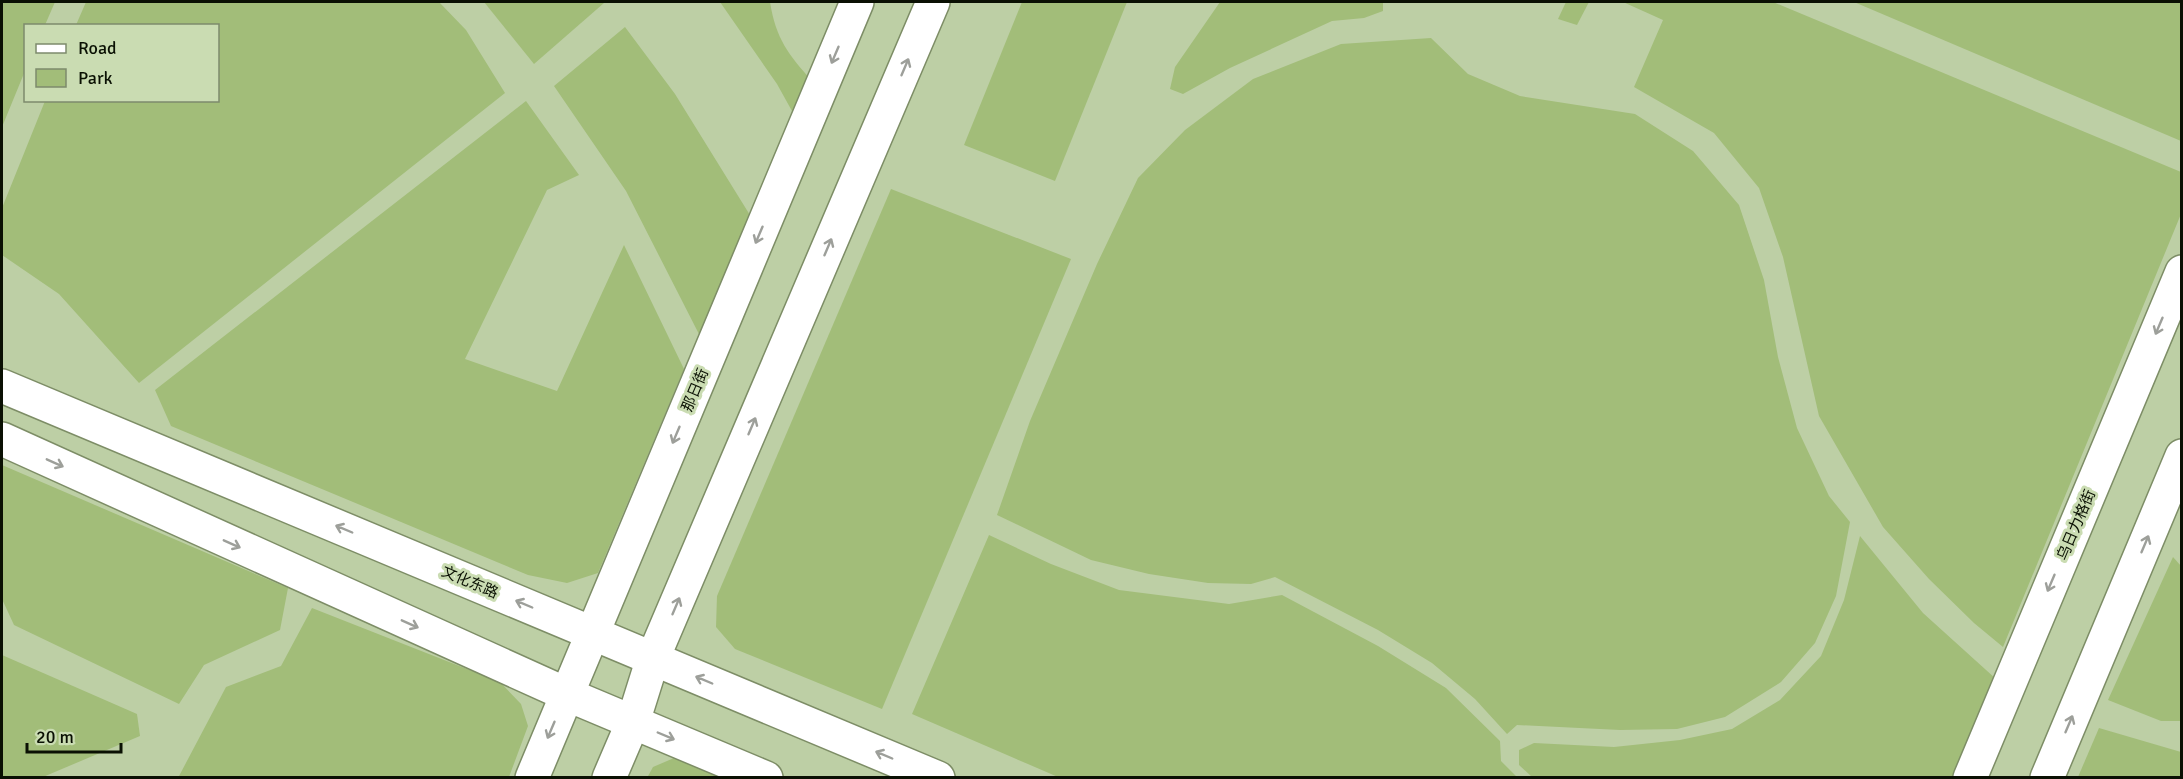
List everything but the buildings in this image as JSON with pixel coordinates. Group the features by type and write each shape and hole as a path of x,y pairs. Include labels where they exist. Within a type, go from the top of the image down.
{"street":[{"name":"那日街","path":"532,777 857,2"},
{"path":"609,777 633,722 653,658 933,2"},
{"name":"乌日力格街","path":"1970,777 2181,272"},
{"name":"文化东路","path":"2,386 938,777"},
{"path":"2,439 566,694 766,777"},
{"path":"2046,777 2181,456"}],"green space":[{"path":"2,2 55,2 45,24 24,24 24,73 2,127"},
{"path":"86,2 439,2 466,30 505,93 139,383 59,294 2,255 2,208 45,102 219,102 219,24 76,24"},
{"path":"484,2 603,2 604,3 534,64"},
{"path":"720,2 770,2 784,45 813,82 797,120 777,84"},
{"path":"1022,2 1127,2 1055,181 964,145"},
{"path":"1220,2 1383,2 1383,11 1364,18 1332,21 1230,68 1183,94 1170,89 1175,67"},
{"path":"1566,2 1589,2 1577,25 1558,19"},
{"path":"1623,2 1773,2 2181,172 2181,214 2003,647 1974,623 1929,579 1883,527 1819,416 1783,257 1759,188 1714,133 1634,87 1663,20"},
{"path":"1854,2 2181,2 2181,141"},
{"path":"625,27 675,94 753,220 702,340 626,191 554,86"},
{"path":"1431,38 1468,74 1520,96 1635,114 1693,151 1739,205 1764,280 1778,357 1797,428 1829,496 1850,522 1836,596 1815,643 1781,682 1725,717 1677,729 1620,730 1517,725 1507,734 1475,699 1432,663 1378,630 1275,577 1251,584 1208,583 1149,574 1091,560 997,515 1030,421 1097,264 1138,178 1185,130 1253,79 1341,44"},
{"path":"526,101 579,175 547,190 465,359 557,391 624,245 684,369 598,573 567,583 528,575 171,426 155,390"},
{"path":"891,189 1071,259 882,709 735,649 716,627 717,596"},
{"path":"2,465 288,588 280,630 204,665 179,704 14,625 2,599"},
{"path":"989,535 1051,564 1119,590 1229,604 1282,595 1378,646 1446,688 1500,741 1501,761 1517,777 1058,777 912,714"},
{"path":"1860,536 1923,613 1996,679 1953,777 1532,777 1519,765 1519,750 1534,743 1614,747 1680,740 1732,729 1780,700 1821,656 1844,600"},
{"path":"2173,557 2181,566 2181,721 2161,721 2108,700"},
{"path":"312,608 500,682 521,704 528,726 509,777 178,778 226,687 281,666"},
{"path":"2,655 137,714 140,736 43,777 2,777"},
{"path":"2099,728 2181,752 2181,777 2078,777"},
{"path":"688,752 744,778 647,778 653,767"}]}
